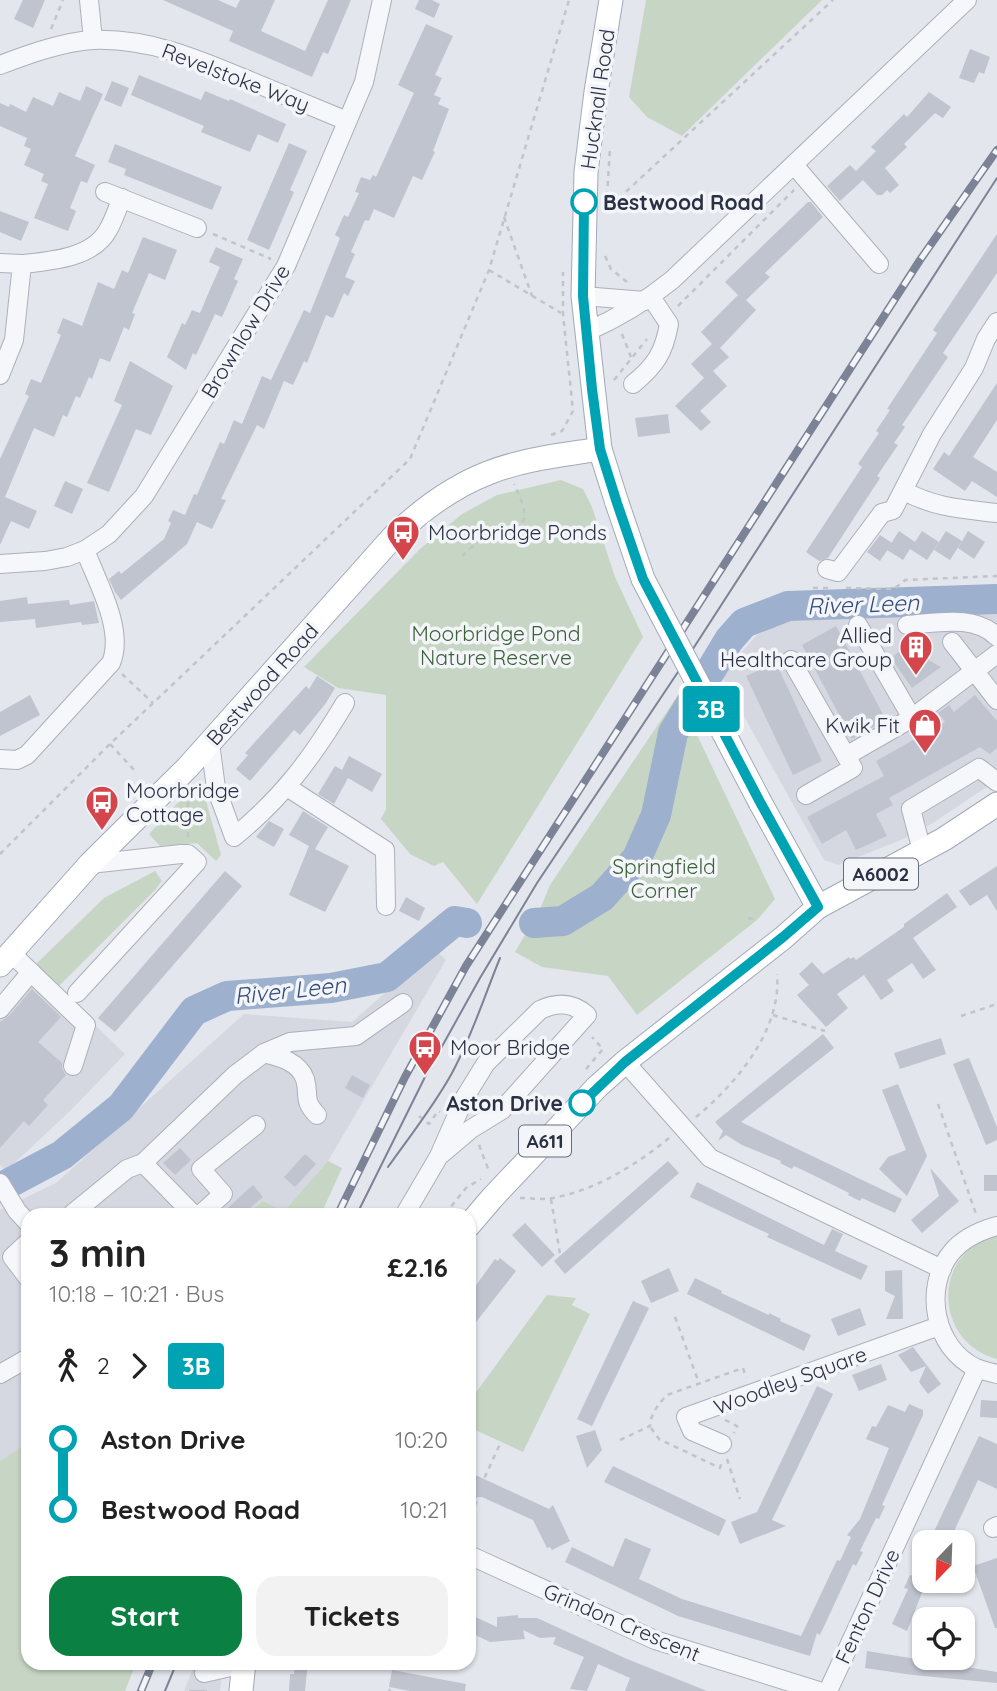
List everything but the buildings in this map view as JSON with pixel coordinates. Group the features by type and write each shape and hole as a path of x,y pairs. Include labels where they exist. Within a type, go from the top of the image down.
{"main road":[{"name":"Hucknall Road","path":"600,449 583,296 586,172 611,0"},
{"name":"Bestwood Road","path":"6,959 90,864 188,767 413,517 453,490 489,473 600,449"},
{"path":"600,449 643,579 818,907"},
{"name":"A6002","path":"818,907 922,851 997,804"},
{"name":"A611","path":"476,1217 597,1087 818,907"},
{"path":"241,1691 243,1670"}],"street":[{"path":"89,0 93,40"},
{"name":"Brownlow Drive","path":"0,565 45,561 85,550 109,534 144,496 286,266 368,71 382,0"},
{"path":"586,332 617,319 648,299 799,172 967,0"},
{"name":"Revelstoke Way","path":"0,65 41,51 93,40 130,42 160,47 191,57 347,121"},
{"path":"799,172 880,264"},
{"path":"0,263 49,261 86,251 98,243 108,231 113,195 197,228"},
{"path":"0,375 15,340 22,264"},
{"path":"583,296 648,299 666,318 669,324 660,354 651,369 633,384"},
{"path":"827,569 838,572 882,513 893,510 932,433 974,368 986,339 997,322"},
{"path":"904,491 925,502 997,513"},
{"path":"0,759 17,760 27,755 111,663 116,652 115,630 85,550"},
{"path":"907,625 965,622 987,627 997,637"},
{"path":"858,625 912,718"},
{"path":"952,642 997,700"},
{"path":"846,756 912,718 997,654"},
{"path":"790,660 853,768 806,795"},
{"path":"209,743 216,788 233,837 287,788 345,704"},
{"path":"922,851 911,809 979,768 997,782"},
{"path":"287,788 385,850 386,906"},
{"path":"81,984 197,862 188,855 90,864"},
{"path":"6,959 31,972 86,1025 73,1066"},
{"path":"0,1009 31,972"},
{"path":"79,1208 127,1169 142,1163 235,1075 264,1053 289,1042 356,1036 403,1003"},
{"path":"409,1208 439,1156 466,1097 486,1063 540,1010 550,1005 576,1006 587,1015 502,1110 471,1129 439,1156"},
{"path":"264,1053 283,1057 296,1067 305,1079 306,1099 317,1115"},
{"path":"625,1062 710,1158 942,1269"},
{"path":"208,1208 223,1194 201,1169 256,1125"},
{"path":"452,1126 461,1130 471,1129"},
{"path":"142,1163 187,1208"},
{"path":"0,1183 21,1217"},
{"path":"989,1228 965,1240 951,1252 942,1269 934,1297 939,1326 954,1351 977,1369 997,1374"},
{"path":"21,1249 12,1257 21,1269"},
{"name":"Woodley Square","path":"722,1444 692,1430 686,1417 939,1326"},
{"path":"0,1374 21,1362"},
{"name":"Fenton Drive","path":"828,1691 977,1369"},
{"name":"Grindon Crescent","path":"476,1558 655,1640 819,1691"},
{"path":"203,1675 220,1670"}],"path":[{"path":"41,51 63,0"},
{"path":"0,854 110,744 410,459 489,270 569,0"},
{"path":"604,212 833,0"},
{"path":"604,206 611,148 607,147"},
{"path":"593,400 799,172"},
{"path":"504,217 532,296"},
{"path":"197,228 286,266"},
{"path":"604,254 611,270 629,283"},
{"path":"489,270 563,314 573,411 562,431 549,436"},
{"path":"617,319 631,357"},
{"path":"462,556 482,539 508,531 521,524 526,517 526,508 506,468"},
{"path":"813,588 894,589 905,580 997,576"},
{"path":"111,663 153,704"},
{"path":"110,744 136,772"},
{"path":"188,767 188,855"},
{"path":"748,918 757,920"},
{"path":"961,1016 997,1004"},
{"path":"773,1015 825,1031"},
{"path":"590,1035 603,1049"},
{"path":"938,1104 989,1228"},
{"path":"551,1199 560,1254"},
{"path":"675,1317 699,1383"},
{"path":"476,1502 501,1442"},
{"path":"722,1444 740,1499"}],"shaded area":[{"path":"997,612 997,780 933,823 901,840 838,865 824,860 721,675 764,627 788,619"},
{"path":"435,949 446,960 328,1161 287,1208 278,1208 263,1201 254,1208 21,1208 21,1448 0,1461 0,1210 56,1183 244,1014 352,1022"},
{"path":"31,963 125,1054 6,1171 0,1165 0,995"},
{"path":"192,1670 222,1670 220,1691 184,1691"}],"green space":[{"path":"646,0 822,0 682,136 647,117 629,97"},
{"name":"Moorbridge Pond Nature Reserve","path":"561,480 583,489 592,507 615,577 643,637 477,904 443,862 434,866 410,854 381,819 386,809 386,695 338,688 304,667 420,549 462,514 497,495"},
{"name":"Springfield Corner","path":"678,695 775,899 757,920 637,1015 608,976 542,967 515,952 540,909 550,885"},
{"path":"200,779 221,855 216,861 197,843 160,846 149,834"},
{"path":"155,871 162,881 155,890 57,988 34,966 104,898"},
{"path":"328,1161 342,1168 324,1208 287,1208"},
{"path":"263,1201 278,1208 254,1208"},
{"path":"997,1236 997,1359 976,1349 961,1335 951,1317 948,1297 951,1277 960,1259 975,1245"},
{"path":"547,1295 576,1298 572,1305 590,1314 523,1452 476,1430 476,1392"},
{"path":"21,1448 21,1670 133,1670 125,1691 0,1691 0,1461"}],"waterway":[{"name":"River Leen","path":"534,923 563,921 602,897 637,858 656,815 673,733 729,640 744,623 788,606 997,599"},
{"name":"River Leen","path":"0,1188 62,1155 121,1107 194,1011 227,996 331,988 387,977 455,921 467,923"}],"tram line":[{"path":"360,1208 425,1077 537,883 678,672 997,178"},
{"path":"388,1167 452,1073 472,1031 500,958"},
{"path":"165,1691 174,1670"}],"railway":[{"path":"341,1208 405,1077 466,966 920,260 997,150"},
{"path":"141,1691 150,1670"}],"bus line":[{"name":"3B","path":"582,1103 625,1062 818,907 643,579 617,503 600,449 592,389 583,296 584,202"}],"place":[{"name":"Bestwood Road","path":"584,202"},
{"name":"Moorbridge Ponds","path":"403,562"},
{"name":"Allied Healthcare Group","path":"916,677"},
{"name":"Kwik Fit","path":"925,755"},
{"name":"Moorbridge Cottage","path":"102,832"},
{"name":"Moor Bridge","path":"425,1077"},
{"name":"Aston Drive","path":"582,1103"}]}
